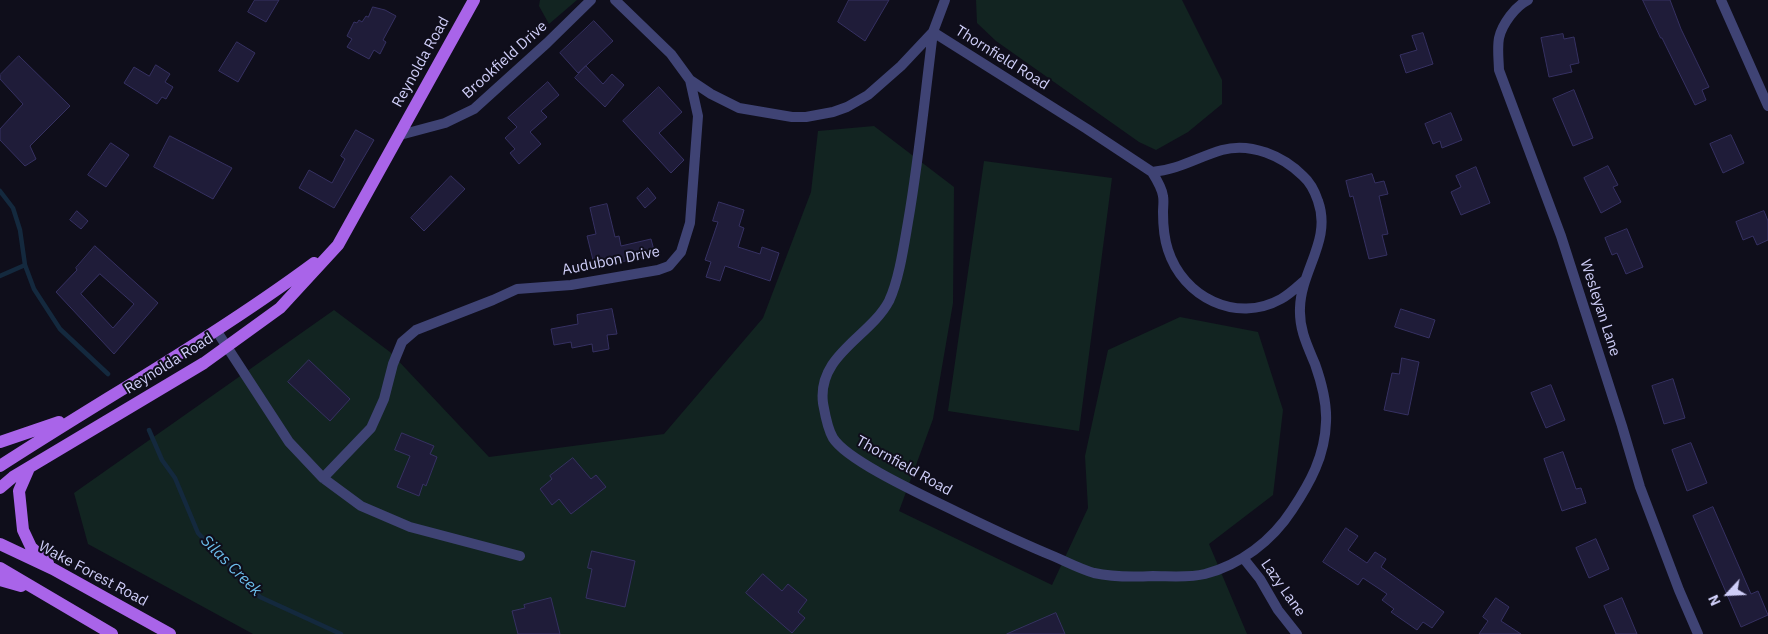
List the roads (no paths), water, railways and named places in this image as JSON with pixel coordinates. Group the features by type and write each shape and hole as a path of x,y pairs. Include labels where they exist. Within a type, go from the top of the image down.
{"main road":[{"name":"Reynolda Road","path":"0,488 29,468 204,363 280,308 338,245 474,0"},
{"name":"Reynolda Road","path":"0,466 216,330 291,280 338,245"},
{"path":"0,442 76,417"},
{"path":"29,468 20,491 23,530 31,546 53,568"},
{"name":"Wake Forest Road","path":"0,544 53,568 170,634"},
{"path":"0,568 112,634"},
{"path":"0,580 33,589"}],"street":[{"name":"Brookfield Drive","path":"400,135 445,123 474,109 591,0"},
{"path":"615,0 671,54 690,80 727,102 748,110 792,117 821,114 847,107 868,95 900,66 932,32 945,0"},
{"name":"Wesleyan Lane","path":"1528,0 1519,4 1501,28 1497,43 1499,70 1561,236 1640,487 1679,590 1698,634"},
{"path":"1721,0 1768,106"},
{"name":"Thornfield Road","path":"1152,172 1174,168 1223,150 1240,148 1267,153 1287,163 1311,184 1322,214 1318,249 1305,280 1301,296 1300,319 1306,345 1317,369 1326,421 1317,466 1309,484 1287,518 1274,533 1244,558 1203,575 1143,577 1103,575 1090,572 1036,549 964,515 858,459 840,447 833,439 827,422 823,399 825,379 843,351 880,314 888,303 893,291 904,246 916,174 932,32 1152,172 1164,198 1164,229 1167,248 1173,264 1192,288 1206,298 1217,305 1228,308 1253,308 1282,298 1305,280"},
{"name":"Audubon Drive","path":"323,478 371,428 384,399 393,364 402,342 416,330 493,300 517,288 571,285 658,270 669,266 681,252 690,223 698,116 690,80"},
{"path":"216,330 289,442 323,478 361,506 410,527 520,556"},
{"name":"Lazy Lane","path":"1244,558 1260,579 1278,610 1297,634"}],"waterway":[{"name":"Silas Creek","path":"0,191 13,208 20,230 25,265 34,289 60,329 108,374"},
{"path":"0,276 25,265"},
{"name":"Silas Creek","path":"149,430 162,460 175,478 198,533 260,597 341,634"}]}
